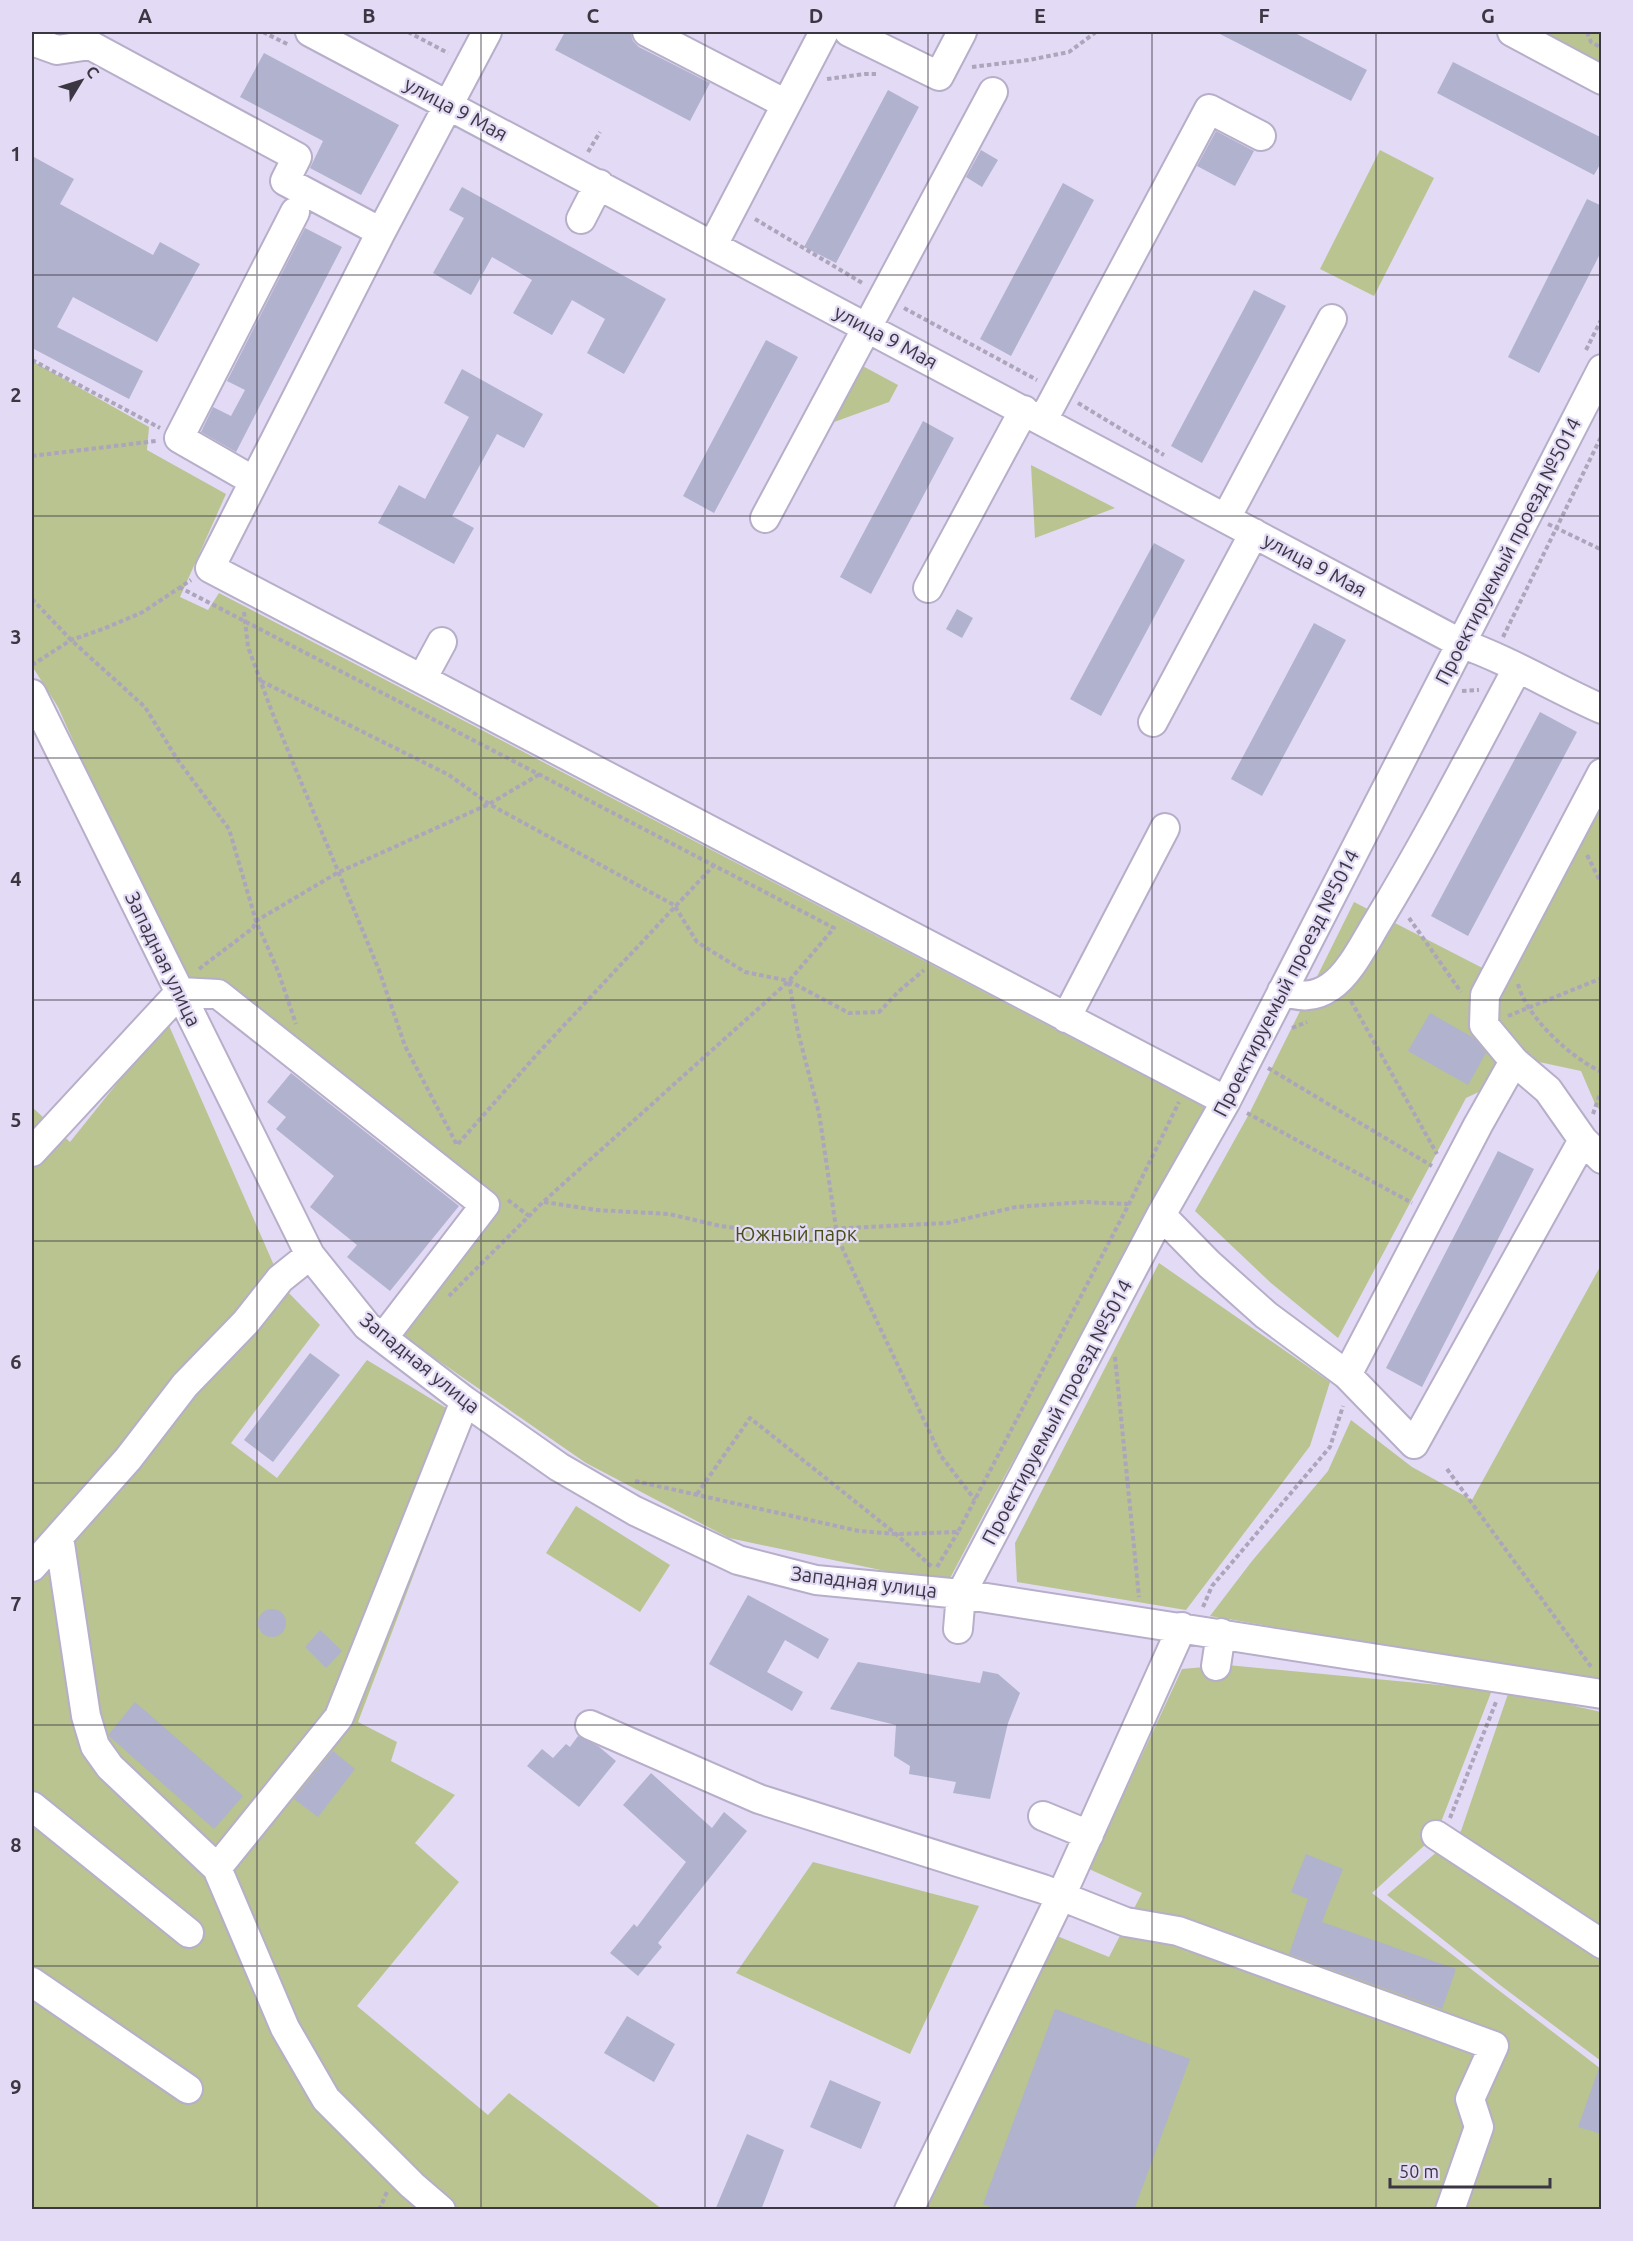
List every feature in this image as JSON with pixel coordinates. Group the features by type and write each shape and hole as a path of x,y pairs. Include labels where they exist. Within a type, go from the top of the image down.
{"street":[{"name":"улица 9 Мая","path":"310,32 1460,643 1601,706"},
{"path":"487,32 381,232 210,568 735,844 1072,1008 1226,1101"},
{"path":"647,32 786,104"},
{"path":"713,245 742,169 786,104 824,32"},
{"path":"849,32 939,76 962,32"},
{"path":"1512,32 1602,80"},
{"path":"32,41 57,50 90,45 297,157 285,181 381,232"},
{"path":"765,518 993,92"},
{"path":"928,588 1033,415 1059,392 1209,109 1261,136"},
{"path":"581,219 599,184"},
{"path":"254,481 179,438 295,212"},
{"path":"1226,518 1332,319"},
{"name":"Проектируемый проезд №5014","path":"961,1594 1161,1215 1226,1101 1602,369"},
{"path":"1154,722 1254,533"},
{"path":"422,679 442,642"},
{"path":"1282,991 1299,997 1315,995 1331,986 1345,991 1354,961 1394,897 1505,662"},
{"name":"Западная улица","path":"32,694 310,1255 367,1326 465,1401 559,1467 689,1538 738,1560 816,1580 961,1594 1504,1678 1598,1682"},
{"path":"1161,1215 1266,1315 1343,1372 1414,1444 1593,1150 1548,1090 1514,1061 1484,1025 1485,995 1602,773"},
{"path":"1072,1008 1165,828"},
{"path":"32,1152 178,989 218,994 485,1205 383,1338"},
{"path":"1343,1372 1514,1061"},
{"path":"32,1568 128,1459 185,1384 246,1322 280,1279 310,1255"},
{"path":"217,1868 339,1718 465,1401"},
{"path":"59,1537 86,1716 95,1746 110,1767 217,1868 285,2028 326,2098 412,2185 441,2210"},
{"path":"958,1629 961,1594"},
{"path":"911,2194 1061,1896 1182,1627"},
{"path":"1216,1666 1221,1633"},
{"path":"590,1725 759,1799 1061,1896 1126,1922 1178,1931 1494,2046 1470,2099 1479,2127 1450,2210"},
{"path":"32,1806 189,1933"},
{"path":"1043,1816 1089,1834"},
{"path":"1439,1837 1602,1944"},
{"path":"32,1982 188,2089"}],"path":[{"path":"408,32 469,65"},
{"path":"1587,32 1591,42 1602,48"},
{"path":"586,156 600,132"},
{"path":"754,219 884,297 1059,392 1167,457"},
{"path":"32,360 179,438"},
{"path":"1505,662 1556,528 1602,435"},
{"path":"32,456 179,438"},
{"path":"1541,520 1602,550"},
{"path":"32,665 71,640 143,612 210,568"},
{"path":"241,584 248,647 260,681 337,873 379,970 405,1046 457,1145 540,1050 735,844"},
{"path":"179,587 834,928 789,981 543,1202 445,1300"},
{"path":"32,600 71,640 145,707 177,759 229,829 256,921"},
{"path":"260,681 449,775 489,804 675,905 697,942 745,972 789,981 849,1013 879,1012 899,991 930,966"},
{"path":"178,989 253,928 256,921 337,873 489,804 540,774"},
{"path":"1582,846 1602,885"},
{"path":"1394,897 1484,1025 1602,978"},
{"path":"789,981 798,1032 819,1113 837,1228 843,1250 941,1456 975,1500"},
{"path":"1517,981 1530,1008 1548,1032 1576,1057 1602,1072"},
{"path":"1341,1007 1345,991"},
{"path":"1345,991 1450,1177"},
{"path":"1290,1029 1311,1020"},
{"path":"1263,1065 1450,1177"},
{"path":"697,1494 750,1418 896,1534 936,1570 975,1500 1129,1204 1182,1096"},
{"path":"1226,1101 1431,1214"},
{"path":"543,1202 596,1210 669,1214 720,1226 767,1232 947,1223 1016,1208 1084,1202 1129,1204"},
{"path":"1110,1312 1140,1607"},
{"path":"1203,1608 1212,1586 1330,1447 1343,1407 1343,1372"},
{"path":"1447,1469 1598,1682"},
{"path":"629,1478 859,1531 896,1534 958,1532"},
{"path":"1439,1837 1504,1678"}],"green space":[{"path":"1526,32 1601,32 1601,73"},
{"path":"1380,150 1434,178 1374,296 1320,269"},
{"name":"Южный парк","path":"32,361 149,427 147,450 226,494 180,597 208,610 219,593 1208,1109 947,1584 729,1538 586,1463 400,1334 496,1206 258,1007 209,980 180,980 58,707 32,666"},
{"path":"859,364 898,385 889,402 826,425"},
{"path":"1031,465 1115,508 1035,538"},
{"path":"1601,786 1601,1111 1596,1106 1581,1071 1511,1056 1487,1088 1466,1098 1338,1338 1271,1283 1195,1211 1249,1114 1354,902 1500,977"},
{"path":"167,1021 280,1279 286,1290 320,1325 231,1443 277,1478 367,1360 471,1423 358,1722 397,1742 391,1761 455,1795 415,1843 459,1882 357,2006 488,2115 509,2093 662,2209 32,2209 32,1107 70,1142"},
{"path":"1159,1263 1330,1382 1310,1446 1186,1610 1017,1582 1015,1543"},
{"path":"1601,1265 1601,1682 1210,1616 1252,1561 1328,1471 1351,1420 1412,1467 1472,1500"},
{"path":"576,1506 670,1565 640,1612 546,1553"},
{"path":"1227,1665 1492,1690 1436,1835 1372,1893 1601,2069 1601,2209 924,2210 1057,1936 1109,1957 1142,1893 1089,1869 1182,1669"},
{"path":"1509,1691 1601,1712 1601,2061 1500,1985 1387,1895 1461,1831"},
{"path":"813,1862 979,1906 910,2054 736,1973"}],"building":[{"path":"565,32 625,32 631,34 633,41 639,47 710,83 690,121 555,50"},
{"path":"1216,32 1293,32 1367,70 1351,101"},
{"path":"264,53 399,125 361,195 310,168 323,141 240,97"},
{"path":"1453,62 1602,138 1602,161 1594,175 1437,93"},
{"path":"888,90 919,107 836,263 804,247"},
{"path":"1216,131 1254,151 1235,186 1197,166"},
{"path":"981,150 998,160 982,187 966,177"},
{"path":"32,156 74,179 60,204 153,255 160,242 200,264 157,342 73,297 57,327 143,371 129,399 32,348"},
{"path":"1063,183 1094,200 1011,356 980,339"},
{"path":"462,187 666,299 624,374 587,353 605,319 572,300 552,335 513,313 532,280 492,257 471,295 433,273 464,218 449,210"},
{"path":"1587,199 1602,206 1602,250 1539,373 1508,357"},
{"path":"305,228 342,247 236,452 201,432 213,407 231,416 245,390 227,381"},
{"path":"1254,290 1286,306 1202,463 1171,446"},
{"path":"766,340 798,357 714,513 683,496"},
{"path":"462,369 543,414 524,448 497,434 452,516 474,528 454,564 378,523 399,485 425,499 469,417 444,403"},
{"path":"923,421 954,438 871,594 840,577"},
{"path":"1154,543 1185,560 1101,716 1070,699"},
{"path":"957,609 973,618 962,638 946,629"},
{"path":"1314,623 1346,640 1262,796 1231,779"},
{"path":"1540,712 1577,732 1468,936 1431,916"},
{"path":"1430,1013 1474,1038 1486,1053 1468,1085 1408,1051"},
{"path":"291,1073 459,1206 390,1291 347,1257 357,1245 310,1207 334,1176 276,1129 286,1117 267,1102"},
{"path":"1498,1151 1534,1169 1422,1387 1386,1368"},
{"path":"310,1353 340,1375 273,1462 244,1440"},
{"path":"748,1595 829,1639 818,1659 785,1640 767,1672 803,1692 792,1711 709,1664"},
{"path":"272,1609 282,1613 286,1623 282,1633 272,1637 262,1633 258,1623 262,1613"},
{"path":"320,1630 342,1651 326,1668 305,1647"},
{"path":"858,1662 980,1683 983,1671 998,1674 1020,1693 1008,1723 990,1799 953,1793 956,1782 909,1774 910,1766 894,1756 896,1725 830,1709"},
{"path":"135,1702 243,1796 214,1829 109,1736"},
{"path":"578,1736 598,1746 616,1761 579,1807 527,1766 542,1749 553,1758 566,1744 570,1747"},
{"path":"333,1751 355,1769 318,1817 294,1799"},
{"path":"651,1773 712,1828 724,1812 747,1831 658,1943 662,1947 638,1976 610,1953 634,1924 637,1927 686,1862 623,1805"},
{"path":"1306,1854 1343,1869 1322,1922 1456,1969 1442,2009 1289,1954 1308,1899 1291,1892"},
{"path":"1055,2009 1190,2059 1134,2210 997,2210 983,2204"},
{"path":"627,2016 675,2044 654,2082 604,2053"},
{"path":"1599,2068 1602,2068 1602,2134 1578,2127"},
{"path":"830,2080 881,2102 861,2149 810,2127"},
{"path":"747,2134 784,2150 761,2210 715,2210"}]}
